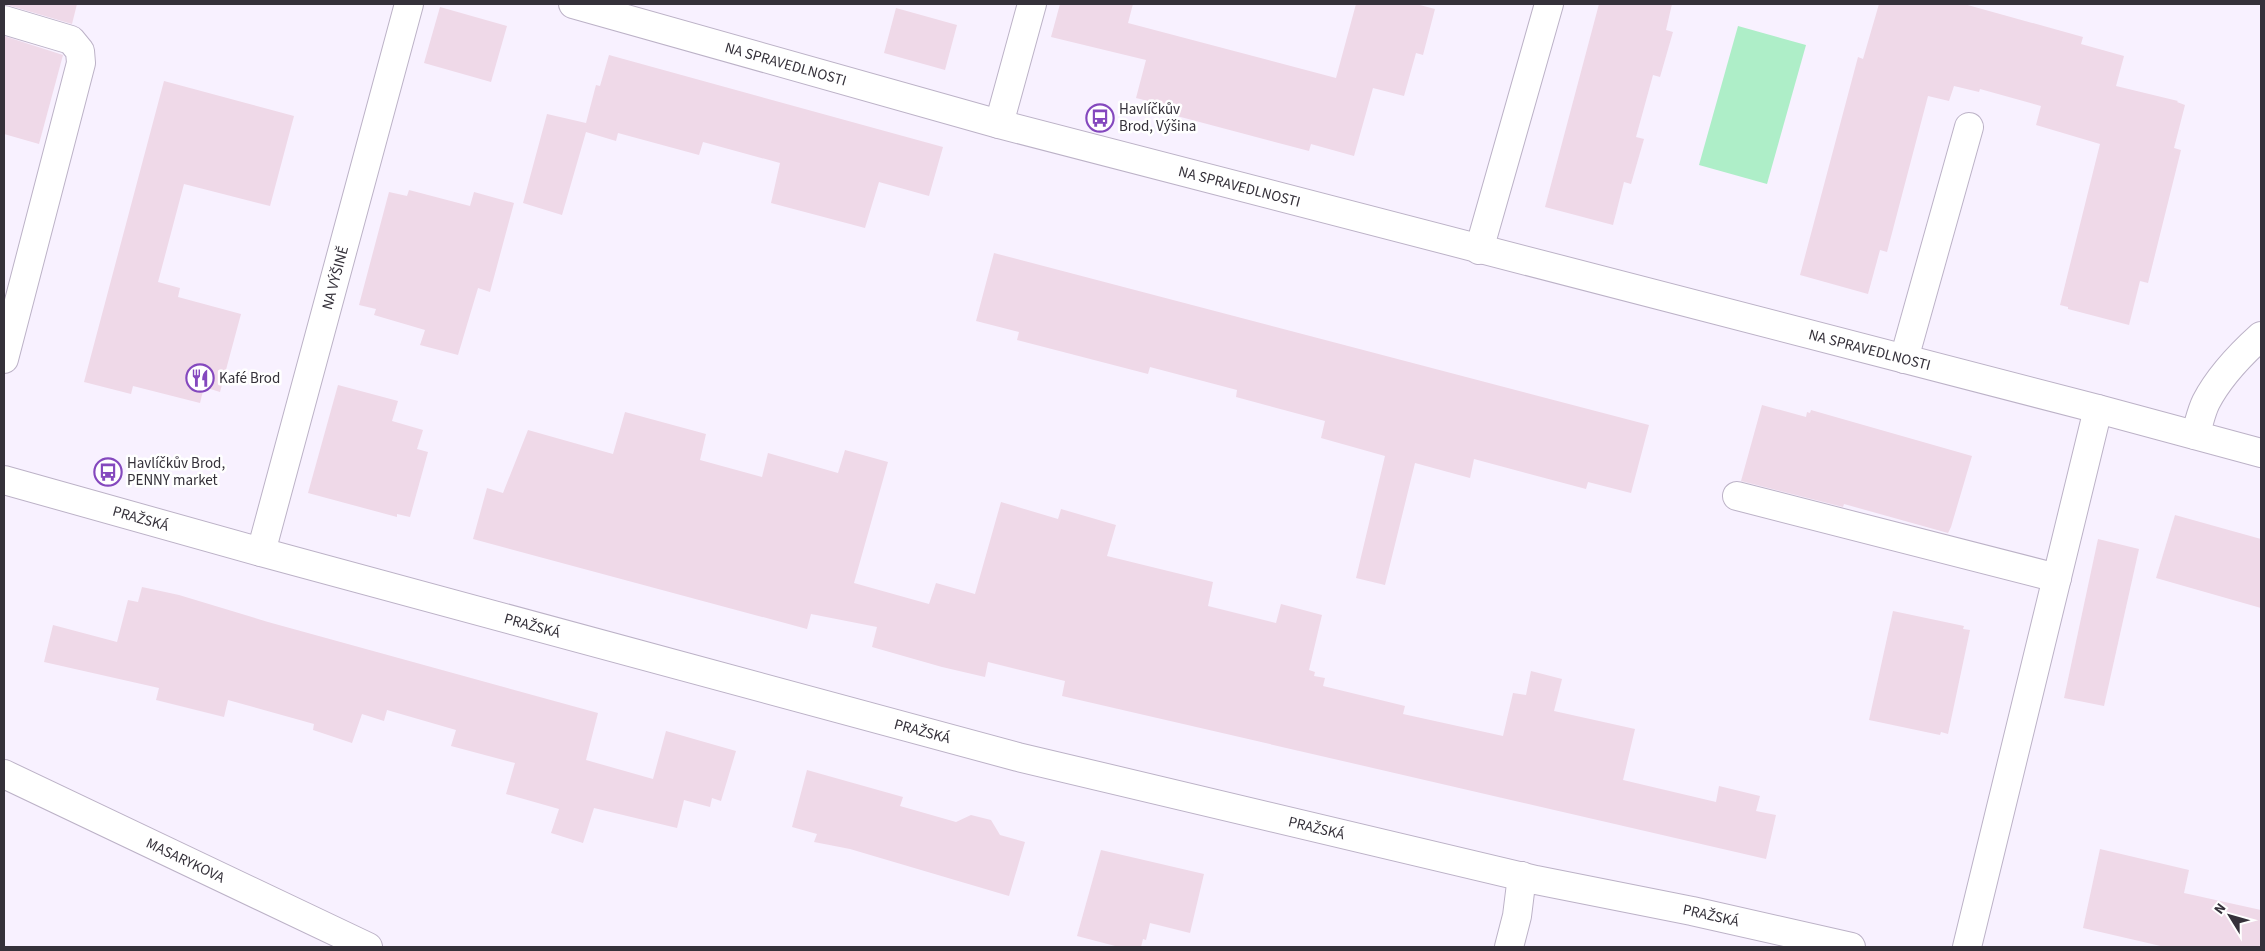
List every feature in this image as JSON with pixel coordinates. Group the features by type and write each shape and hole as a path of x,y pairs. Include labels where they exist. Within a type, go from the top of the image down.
{"street":[{"name":"NA VÝŠINĚ","path":"261,552 409,4"},
{"name":"NA SPRAVEDLNOSTI","path":"573,4 999,124 2261,453"},
{"path":"999,124 1032,4"},
{"path":"1479,250 1549,4"},
{"path":"4,20 71,40 80,51 81,64 4,358"},
{"path":"1904,359 1969,127"},
{"path":"2195,435 2206,402 2235,362 2261,336"},
{"path":"1967,947 2098,409"},
{"name":"PRAŽSKÁ","path":"4,480 261,552 1018,757 1522,876 1692,911 1851,947"},
{"path":"1737,496 2057,578"},
{"name":"MASARYKOVA","path":"4,774 368,947"},
{"path":"1509,947 1517,916 1522,876"}],"green space":[{"path":"1738,26 1806,45 1767,184 1699,165"}],"building":[{"path":"4,4 77,4 72,24"},
{"path":"1060,4 1133,4 1128,23 1336,78 1356,4 1416,4 1435,9 1423,55 1416,53 1404,96 1373,88 1354,156 1311,144 1309,151 1177,116 1179,109 1136,98 1146,60 1051,37"},
{"path":"1599,4 1672,4 1666,30 1673,32 1660,77 1653,75 1636,137 1644,139 1631,184 1624,182 1613,225 1545,207"},
{"path":"1879,4 1964,4 2083,37 2081,44 2124,56 2116,86 2178,101 2185,105 2174,148 2181,150 2148,283 2140,281 2129,325 2068,309 2068,307 2060,305 2100,144 2036,125 2041,106 1980,89 1979,92 1954,86 1949,101 1928,96 1887,252 1880,250 1868,294 1800,275 1858,57 1863,59"},
{"path":"440,7 507,26 491,82 424,63"},
{"path":"896,8 957,25 945,70 884,53"},
{"path":"4,36 63,55 39,144 4,134"},
{"path":"609,55 943,147 929,196 879,182 865,228 771,203 780,163 703,142 699,155 618,133 616,141 586,132 562,215 523,203 547,114 586,123 596,85 600,86"},
{"path":"164,81 294,116 270,206 184,184 158,282 180,288 178,297 241,314 220,392 204,387 200,403 133,386 131,394 84,382"},
{"path":"409,190 470,206 474,192 514,203 490,292 478,288 458,355 420,345 425,330 374,315 376,309 359,305 389,192 407,196"},
{"path":"994,253 1649,425 1631,493 1588,482 1586,489 1474,459 1470,478 1415,463 1385,585 1356,578 1385,456 1321,438 1325,421 1236,397 1237,390 1150,367 1148,374 1017,340 1019,332 976,321"},
{"path":"338,385 398,401 392,421 423,430 417,449 428,452 410,517 397,514 397,517 308,493"},
{"path":"1762,405 1806,417 1807,412 1810,413 1811,410 1972,456 1948,533 1844,504 1843,507 1741,481"},
{"path":"625,412 706,434 700,460 762,477 768,453 838,473 845,450 888,462 854,583 929,604 936,583 975,594 1001,502 1058,519 1061,509 1116,525 1107,556 1213,582 1208,606 1276,623 1281,604 1322,615 1309,670 1315,672 1314,676 1325,678 1323,686 1405,706 1403,714 1503,736 1513,693 1526,695 1531,671 1562,679 1554,711 1635,729 1623,780 1716,802 1719,786 1760,796 1756,811 1776,815 1766,859 1062,696 1065,681 988,662 985,677 942,667 872,647 877,627 811,614 807,629 473,539 487,488 503,493 528,430 613,454"},
{"path":"2175,515 2261,539 2261,608 2156,578"},
{"path":"2098,539 2139,549 2104,706 2064,698"},
{"path":"142,587 179,595 268,622 598,713 586,760 653,779 666,731 736,751 721,801 712,798 710,807 684,800 677,828 594,808 583,843 551,833 559,809 506,794 515,763 451,746 456,730 387,710 384,721 362,714 352,743 313,730 314,724 228,700 224,717 156,700 159,688 44,662 53,625 117,642 128,600 138,602"},
{"path":"1893,611 1964,626 1963,629 1970,630 1948,734 1941,732 1940,735 1869,720"},
{"path":"807,770 903,797 900,806 956,822 971,815 991,820 1000,835 1025,842 1009,896 850,849 814,842 817,834 792,827"},
{"path":"2100,849 2189,870 2184,893 2261,910 2261,947 2165,947 2083,928"},
{"path":"1101,850 1204,874 1190,933 1150,923 1146,940 1143,939 1141,947 1119,947 1077,936"}],"place":[{"name":"Havlíčkův Brod, Výšina","path":"1100,118"},
{"name":"Kafé Brod","path":"200,378"},
{"name":"Havlíčkův Brod, PENNY market","path":"108,472"}]}
